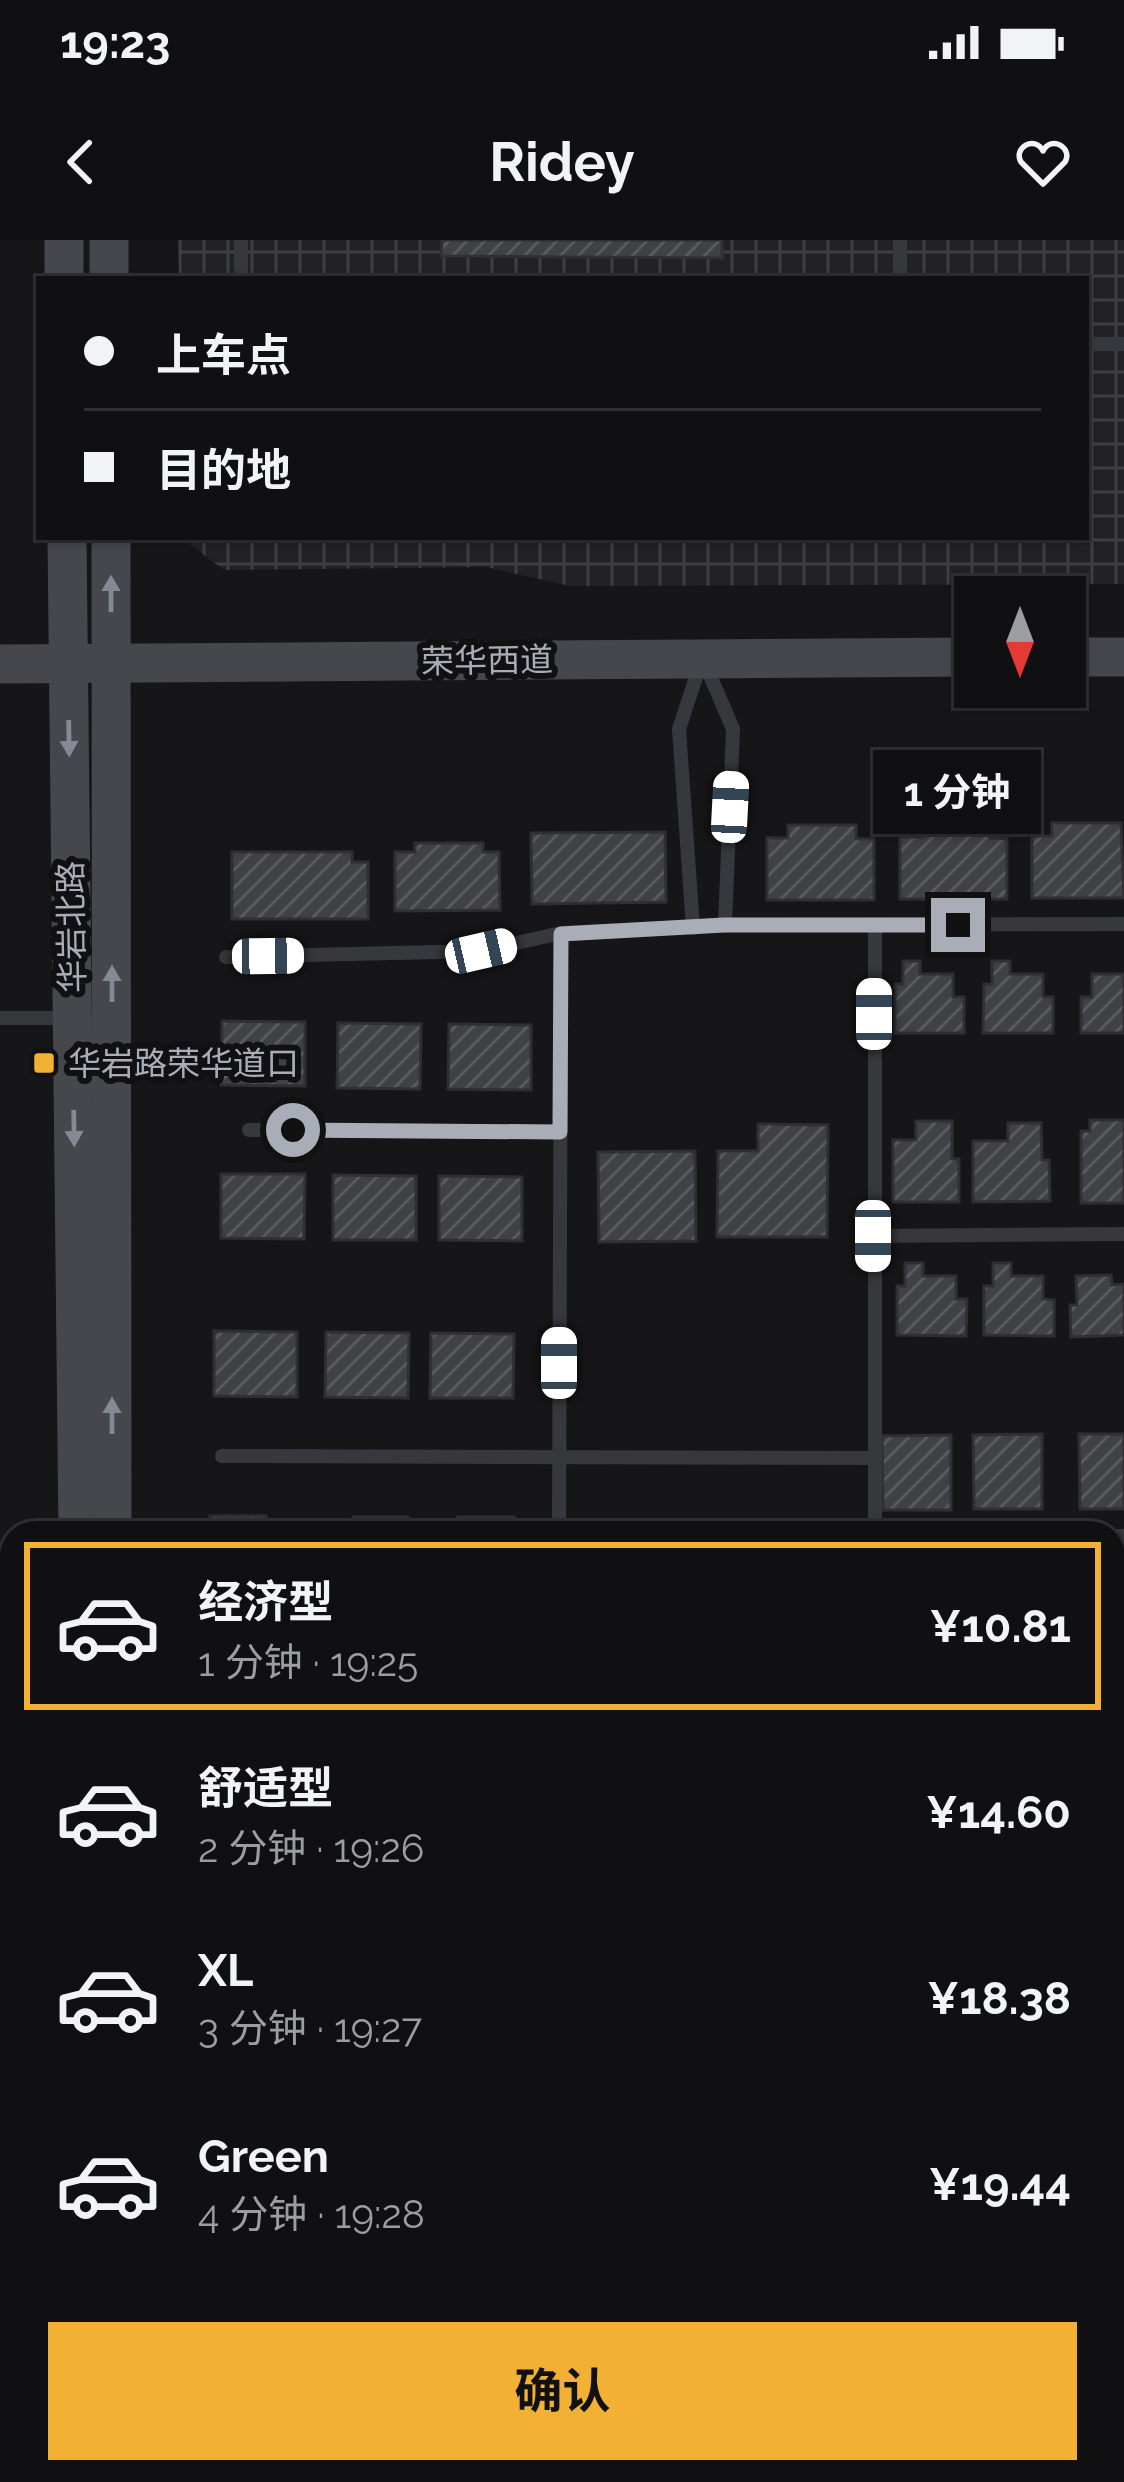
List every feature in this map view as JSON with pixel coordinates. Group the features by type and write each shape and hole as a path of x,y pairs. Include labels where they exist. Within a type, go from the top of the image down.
{"street":[{"path":"64,240 64,276"},
{"path":"109,240 109,276"},
{"name":"华岩北路","path":"67,540 78,1521"},
{"name":"华岩北路","path":"111,540 112,1521"},
{"name":"荣华西道","path":"0,664 954,657"},
{"path":"1086,657 1124,657"}],"lane":[{"path":"241,240 241,276"},
{"path":"900,240 900,276"},
{"path":"1089,344 1124,344"},
{"path":"703,658 734,729 724,925"},
{"path":"693,928 679,729 703,658"},
{"path":"226,957 481,951 561,934 724,925 1124,924"},
{"path":"875,925 875,1521"},
{"path":"559,1521 561,934"},
{"path":"0,1018 72,1018"},
{"path":"249,1130 560,1132"},
{"path":"873,1236 1124,1234"},
{"path":"222,1456 875,1458"}],"shaded area":[{"path":"178,240 1124,240 1124,584 1086,584 1086,576 954,576 954,585 570,586 486,567 224,570 184,540 1089,540 1089,276 179,276"}],"building":[{"path":"442,240 722,240 722,258 441,256"},
{"path":"1052,823 1121,823 1124,898 1032,898 1032,836 1052,836"},
{"path":"921,824 990,824 990,838 1007,839 1007,899 900,899 900,837 921,837"},
{"path":"788,825 856,825 856,839 874,839 874,900 767,900 767,838 788,838"},
{"path":"665,832 666,902 532,904 531,833"},
{"path":"415,843 483,843 483,852 499,852 500,910 395,911 395,852 415,852"},
{"path":"232,852 352,852 352,862 368,862 368,919 232,919"},
{"path":"903,961 920,961 920,974 953,974 953,997 964,997 964,1033 895,1033 895,984 903,984"},
{"path":"992,961 1010,961 1010,974 1043,974 1043,997 1053,997 1053,1033 983,1033 984,984 992,984"},
{"path":"1092,974 1124,974 1124,1033 1081,1033 1081,997 1092,997"},
{"path":"222,1021 305,1022 305,1086 221,1085"},
{"path":"338,1023 421,1024 420,1089 337,1088"},
{"path":"449,1024 531,1025 531,1090 448,1089"},
{"path":"1090,1120 1124,1120 1124,1203 1081,1203 1081,1131 1090,1131"},
{"path":"916,1121 952,1121 952,1159 959,1159 959,1202 893,1202 893,1140 916,1140"},
{"path":"1008,1123 1041,1123 1042,1160 1049,1160 1050,1201 973,1202 973,1141 1008,1141"},
{"path":"758,1124 828,1125 827,1237 717,1237 718,1151 758,1151"},
{"path":"695,1151 696,1241 599,1242 598,1152"},
{"path":"221,1174 305,1174 304,1239 221,1238"},
{"path":"333,1175 416,1176 416,1240 333,1240"},
{"path":"439,1176 522,1177 522,1241 439,1240"},
{"path":"905,1263 923,1263 923,1276 956,1276 956,1299 967,1299 966,1336 897,1335 897,1286 905,1286"},
{"path":"993,1263 1011,1263 1011,1276 1043,1276 1043,1299 1054,1300 1054,1336 984,1335 984,1286 993,1286"},
{"path":"1111,1275 1112,1285 1124,1284 1124,1335 1071,1337 1070,1305 1077,1305 1076,1276"},
{"path":"214,1331 297,1332 297,1397 214,1396"},
{"path":"326,1332 409,1333 408,1398 325,1397"},
{"path":"431,1333 514,1334 513,1398 430,1398"},
{"path":"1042,1434 1042,1509 974,1509 973,1435"},
{"path":"1079,1434 1124,1434 1124,1509 1080,1509"},
{"path":"951,1435 951,1510 883,1510 882,1436"},
{"path":"210,1516 266,1516 266,1521 210,1521"},
{"path":"353,1517 408,1517 408,1521 353,1521"},
{"path":"458,1517 514,1517 514,1521 458,1521"}],"place":[{"name":"华岩路荣华道口","path":"44,1063"}],"route":[{"path":"293,1130 560,1132 561,934 724,925 958,925"}]}
